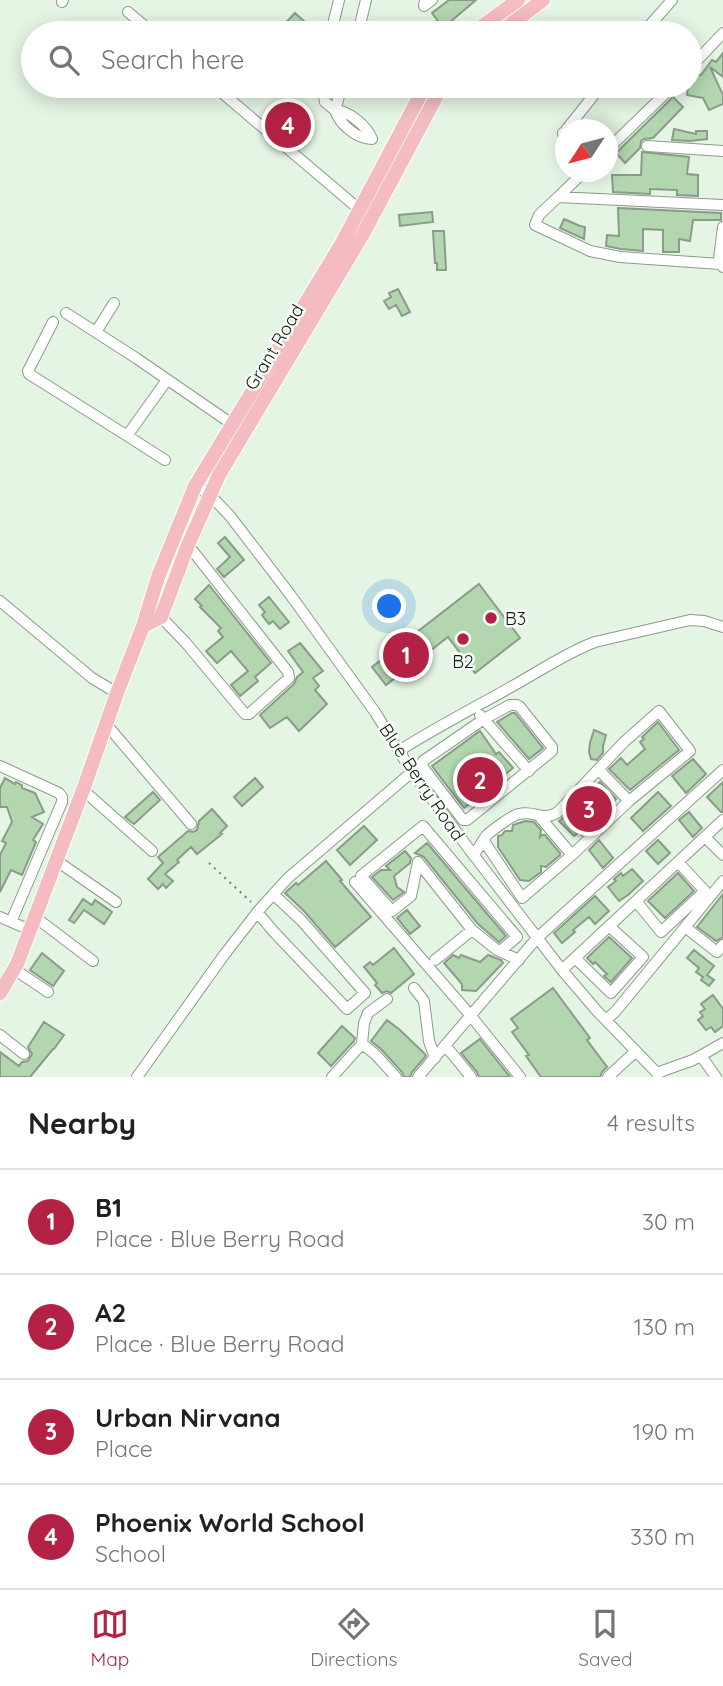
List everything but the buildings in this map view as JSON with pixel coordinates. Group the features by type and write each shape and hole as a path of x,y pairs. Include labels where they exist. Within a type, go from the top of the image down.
{"main road":[{"path":"489,21 518,0"},
{"path":"515,21 543,0"},
{"name":"Grant Road","path":"0,993 14,969 57,861 143,626 158,577 195,486 342,243 419,98"},
{"name":"Grant Road","path":"161,617 188,545 219,475 363,234 436,98"},
{"path":"143,626 161,617"}],"street":[{"path":"361,21 366,0"},
{"path":"425,0 424,6 432,0"},
{"path":"654,21 672,0"},
{"path":"332,21 335,1"},
{"path":"128,12 139,21"},
{"path":"702,55 723,33"},
{"path":"228,98 360,210"},
{"path":"324,98 325,102 335,110 338,119 362,139 372,139 391,153"},
{"path":"335,110 338,98"},
{"path":"575,119 591,98"},
{"path":"618,138 660,98"},
{"path":"647,146 723,150"},
{"path":"571,182 539,215 535,225 590,251 620,257 722,265"},
{"path":"558,197 723,205"},
{"path":"722,265 719,259 723,227"},
{"path":"96,332 114,303"},
{"path":"66,313 232,424"},
{"path":"53,322 28,371 29,374 165,460"},
{"path":"126,435 167,380"},
{"name":"Blue Berry Road","path":"195,486 210,495 230,516 289,593 375,712 412,772 562,970 658,1075"},
{"path":"148,610 161,617 186,643 245,714 249,714 289,678 288,673 188,545"},
{"path":"0,601 92,678 117,693"},
{"path":"399,751 432,729 580,647 690,620 723,627"},
{"path":"510,705 520,707 553,749 467,820 461,819 422,764 425,758 484,719 510,705"},
{"path":"474,707 529,771"},
{"path":"471,852 479,850 486,836 518,814 548,817 558,812 624,742 659,711 690,751 629,801 523,898 484,841"},
{"path":"106,724 191,824"},
{"path":"0,766 59,793 62,797 11,922"},
{"path":"598,769 629,801"},
{"path":"418,1077 537,938 723,770"},
{"path":"137,1077 224,955 273,894 288,878 412,772"},
{"path":"83,790 152,851"},
{"path":"539,816 572,855"},
{"path":"562,970 723,820"},
{"path":"500,951 517,937 423,826 361,876 392,911 411,896 418,862 471,930 500,951 519,960"},
{"path":"705,836 723,855"},
{"path":"57,861 116,902"},
{"path":"636,901 662,932 705,891 678,862"},
{"path":"606,1020 723,881"},
{"path":"355,882 520,1077"},
{"path":"258,911 274,932 347,1009 365,993 302,920 273,894"},
{"path":"0,917 11,922 32,924 93,961"},
{"path":"575,958 611,993 643,957 609,926"},
{"path":"685,927 718,952 723,945"},
{"path":"435,960 471,930"},
{"path":"14,969 47,992"},
{"path":"414,988 424,1001 429,1041 435,1058"},
{"path":"332,1077 362,1044 368,1013 387,999"},
{"path":"0,1035 24,1054"},
{"path":"658,1075 723,1043"},
{"path":"362,1044 396,1077"},
{"path":"445,1045 471,1077"},
{"path":"608,1077 636,1051"},
{"path":"701,1056 716,1077"}],"path":[{"path":"209,863 258,911"}],"place":[{"name":"Phoenix World School","path":"288,125"},
{"name":"B3","path":"491,618"},
{"name":"B2","path":"463,639"},
{"name":"B1","path":"406,655"},
{"name":"A2","path":"480,780"},
{"name":"Urban Nirvana","path":"589,809"}]}
